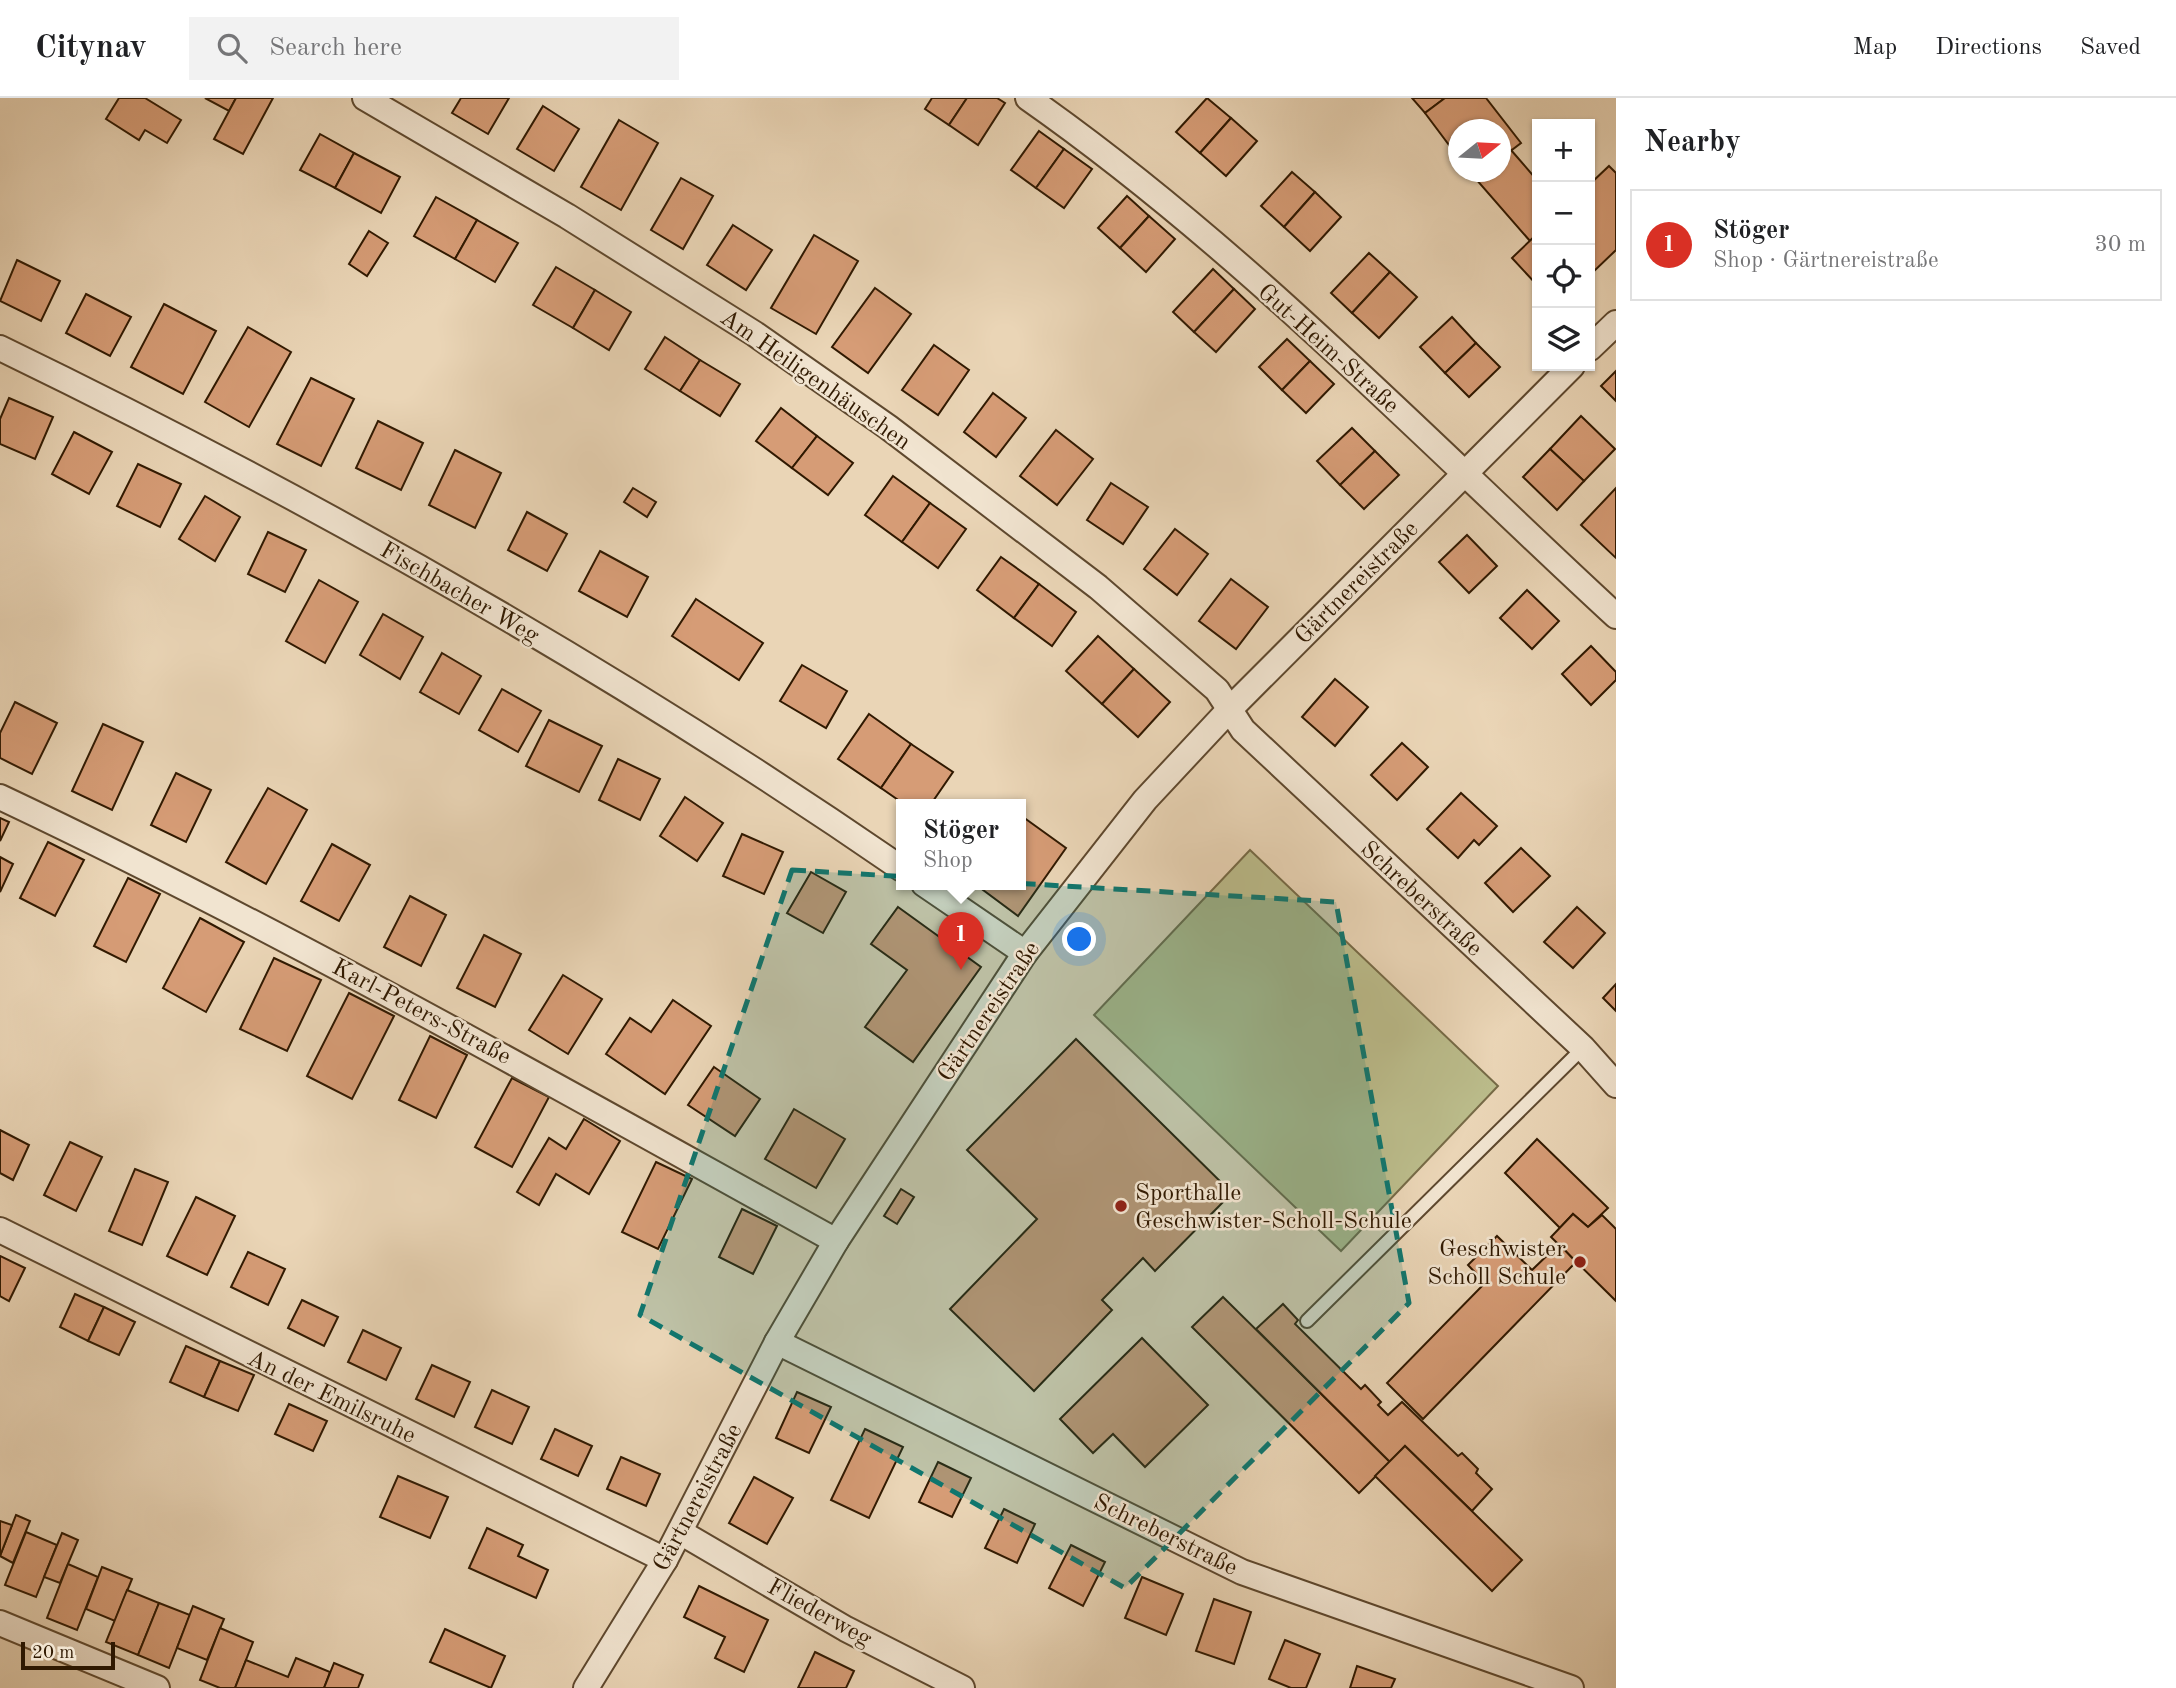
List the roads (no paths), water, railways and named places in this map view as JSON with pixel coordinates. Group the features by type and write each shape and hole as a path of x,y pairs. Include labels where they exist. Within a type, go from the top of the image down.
{"street":[{"name":"Am Heiligenhäuschen","path":"365,98 566,216 719,312 888,427 1098,587 1217,690 1230,709"},
{"name":"Gut-Heim-Straße","path":"1028,98 1143,184 1223,252 1392,405 1462,474 1616,616"},
{"path":"1595,343 1616,323"},
{"name":"Fischbacher Weg","path":"0,348 204,452 441,579 592,667 896,866"},
{"name":"Gärtnereistraße","path":"586,1688 665,1560 777,1342 836,1241 1025,953 1145,800 1230,709 1567,371"},
{"name":"Schreberstraße","path":"1230,709 1243,730 1583,1048 1616,1085"},
{"name":"Karl-Peters-Straße","path":"0,797 232,909 432,1015 836,1241"},
{"path":"933,890 1025,953"},
{"name":"An der Emilsruhe","path":"0,1230 665,1560"},
{"name":"Schreberstraße","path":"777,1342 1242,1572 1571,1688"},
{"name":"Fliederweg","path":"680,1532 846,1629 962,1688"},
{"path":"0,1623 157,1688"}],"lane":[{"path":"1307,1321 1583,1048"}],"place":[{"name":"Stöger","path":"961,970"},
{"name":"Sporthalle Geschwister-Scholl-Schule","path":"1121,1206"},
{"name":"Geschwister Scholl Schule","path":"1580,1262"}]}
